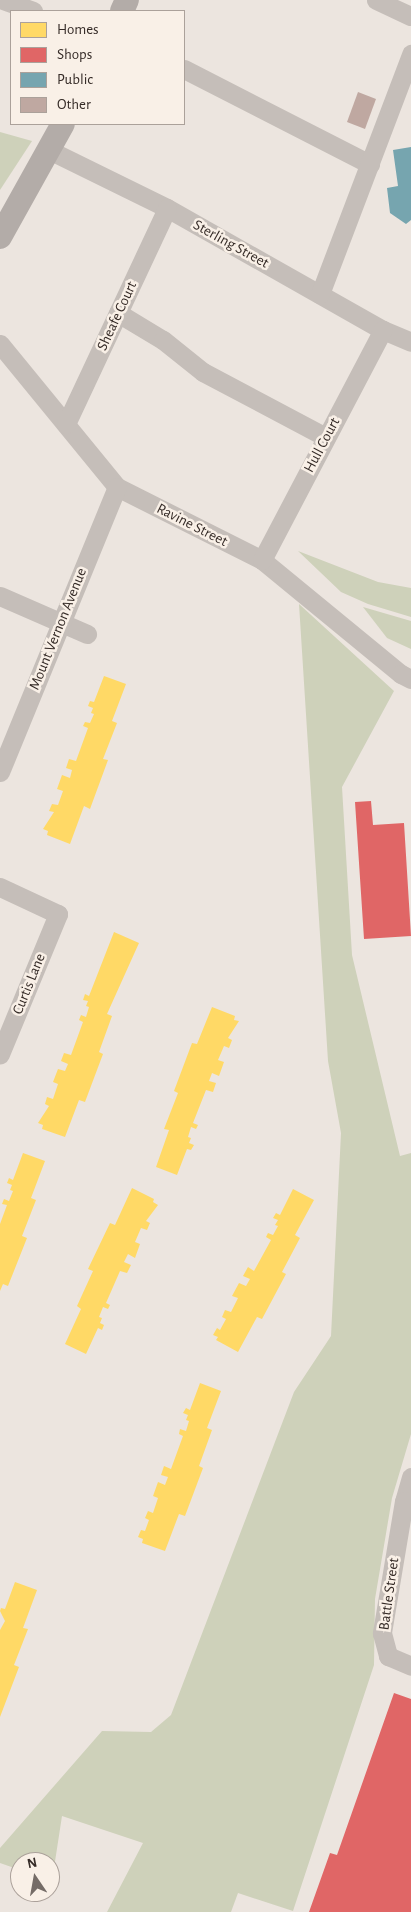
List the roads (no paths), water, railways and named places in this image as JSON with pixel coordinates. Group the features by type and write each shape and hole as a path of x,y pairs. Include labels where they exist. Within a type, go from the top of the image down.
{"main road":[{"path":"0,236 62,125"}],"street":[{"path":"3,0 30,10"},
{"path":"376,0 402,9"},
{"path":"320,294 411,54"},
{"path":"185,70 370,164"},
{"name":"Sterling Street","path":"49,150 167,208 383,330 411,342"},
{"name":"Sheafe Court","path":"66,424 167,208"},
{"path":"118,313 163,340 203,372 326,437"},
{"name":"Hull Court","path":"262,560 383,330"},
{"name":"Ravine Street","path":"0,344 117,487 262,560 401,674 411,679"},
{"name":"Mount Vernon Avenue","path":"0,772 117,487"},
{"path":"0,596 87,634"},
{"name":"Curtis Lane","path":"0,887 58,914 0,1054"},
{"name":"Battle Street","path":"411,1477 404,1501 382,1633 388,1656 411,1666"}]}
